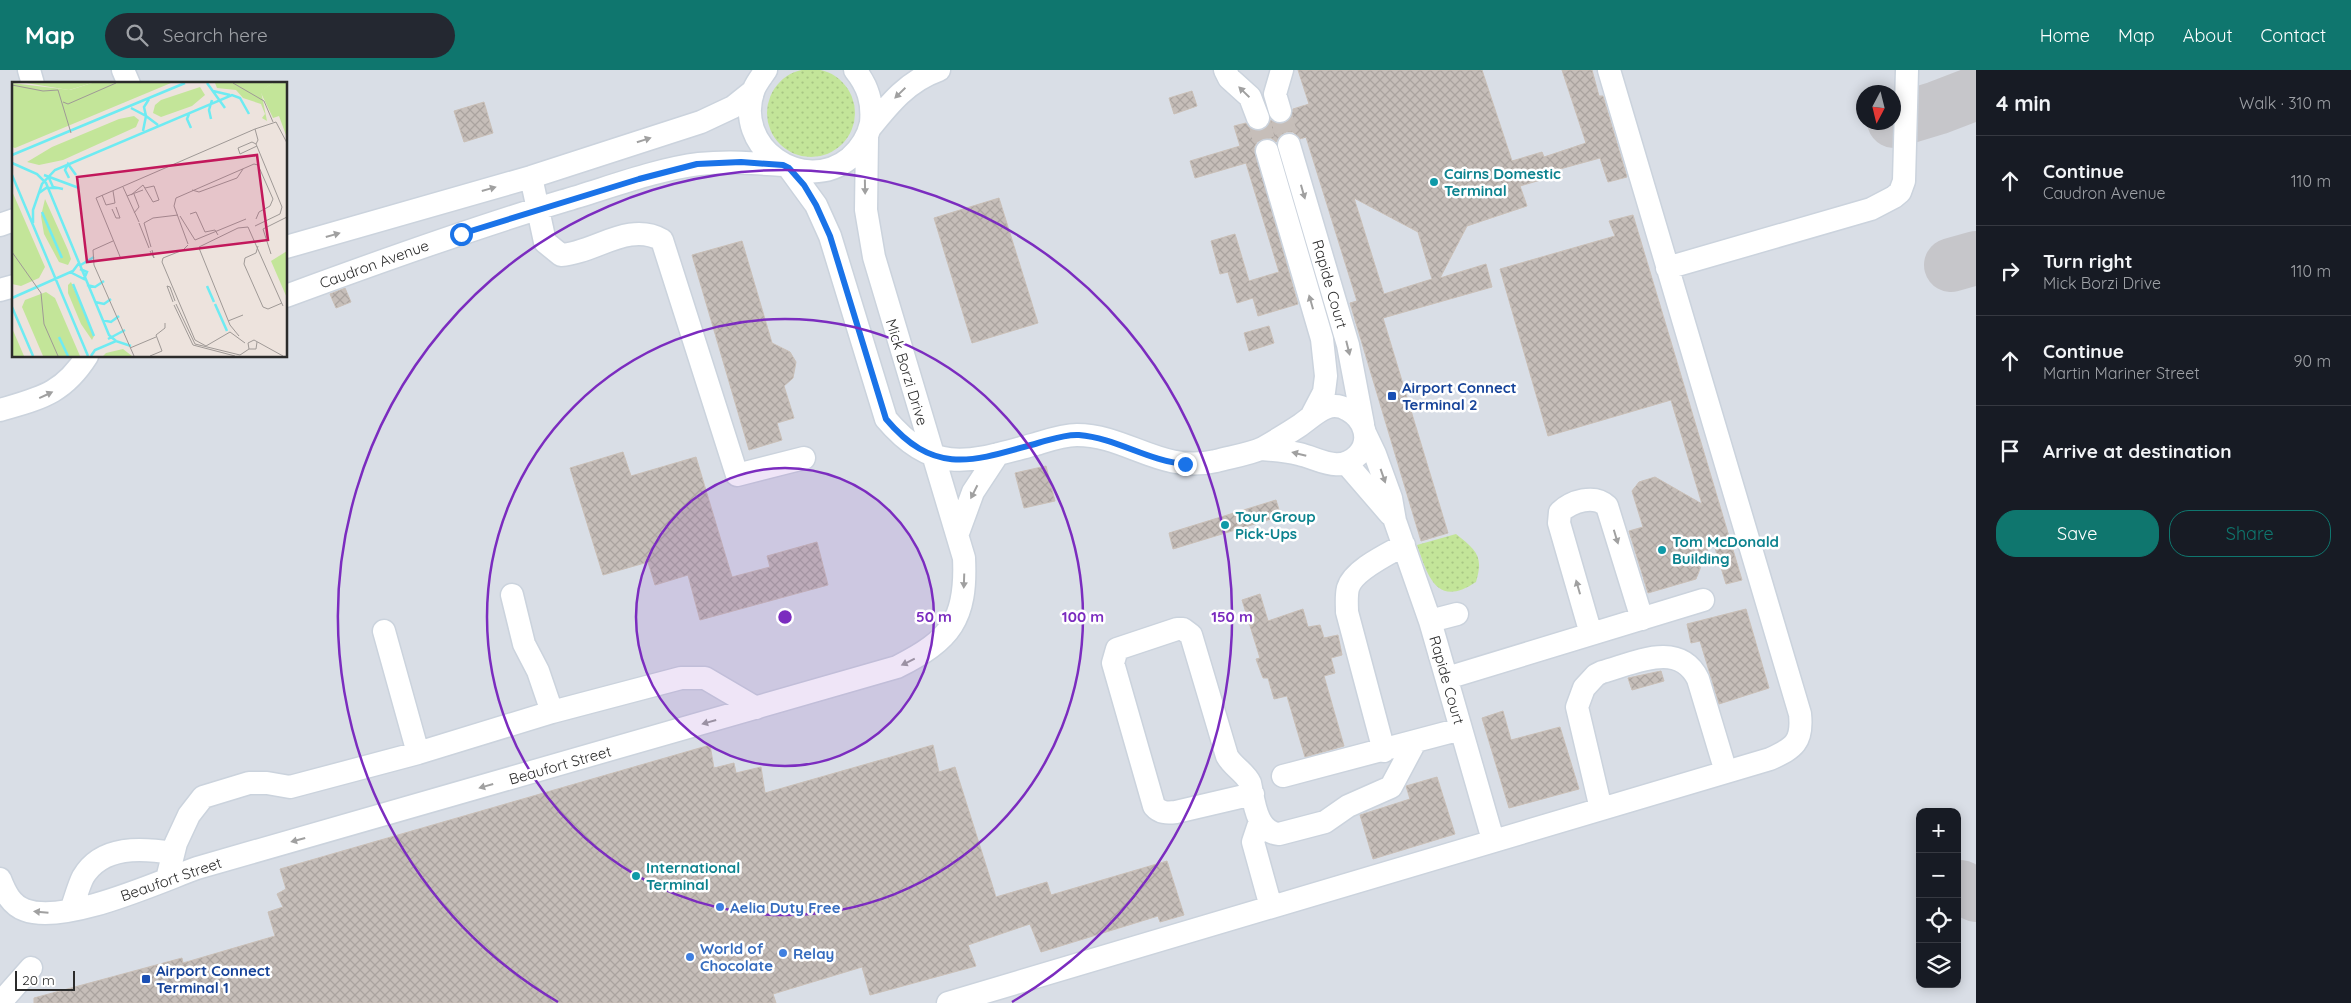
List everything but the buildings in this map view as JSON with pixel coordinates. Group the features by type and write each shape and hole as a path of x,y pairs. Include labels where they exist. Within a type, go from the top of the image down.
{"street":[{"name":"Mick Borzi Drive","path":"856,70 870,95 872,112 868,133 866,210 874,257 933,456"},
{"name":"Caudron Avenue","path":"288,295 395,256 538,209 697,164 741,162 786,167 807,172 826,170 842,164 857,152 868,133 892,101 908,85 939,70"},
{"path":"1225,70 1229,78 1250,97 1258,118"},
{"path":"1280,111 1275,94 1282,70"},
{"path":"948,1003 1770,759 1792,748 1798,740 1802,727 1800,714 1609,70"},
{"path":"1667,268 1871,209 1884,204 1900,192 1906,171 1904,126 1907,70"},
{"name":"Mick Borzi Drive","path":"758,79 750,105 750,119 754,133 770,157 786,167 816,205 830,236 886,419 914,445 933,456"},
{"path":"288,246 531,177 701,122 733,107 758,79"},
{"name":"Rapide Court","path":"1290,145 1348,345 1364,428 1376,454 1395,521 1430,621 1493,840"},
{"name":"Rapide Court","path":"1267,151 1324,348 1326,376 1324,392 1312,415"},
{"path":"531,177 546,242 561,255 572,254 584,248 638,233 653,235 662,240 737,474 804,458"},
{"path":"0,225 12,221"},
{"path":"0,410 44,397 62,387 86,358"},
{"path":"933,456 971,461 1076,435 1110,441 1175,463 1214,461 1261,449 1288,433 1320,409 1339,406 1348,410 1364,428 1364,444 1360,453 1346,463 1326,464 1294,452 1261,449"},
{"path":"958,533 973,492 998,454"},
{"name":"Beaufort Street","path":"0,879 11,901 25,910 45,914 72,910 104,902 198,868 897,667 933,648 947,633 958,613 964,588 964,558 958,533 933,456"},
{"name":"Rapide Court","path":"1346,463 1395,521"},
{"path":"1591,634 1559,524 1560,512 1566,506 1592,499 1601,501 1607,506 1642,619"},
{"path":"1384,751 1347,612 1346,599 1348,587 1355,577 1404,545"},
{"path":"512,594 524,644 538,671 552,712"},
{"path":"1447,678 1703,600"},
{"path":"1430,621 1457,614"},
{"path":"1253,794 1176,812 1167,813 1154,806 1113,663 1117,649 1177,629 1188,632 1227,756 1234,767 1248,779 1253,794 1260,821 1272,833 1279,834 1331,819 1348,806 1391,787 1415,742"},
{"path":"384,631 418,753"},
{"path":"1601,809 1577,707 1584,688 1596,675 1602,672 1668,656 1683,662 1692,669 1698,679 1726,772"},
{"path":"167,879 173,853 189,815 203,797 249,783 267,783 290,787 418,753 552,712 681,678 705,678 756,708"},
{"path":"1283,776 1384,751 1460,729"},
{"path":"1260,821 1254,837 1254,847 1271,907"},
{"path":"72,910 83,877 98,860 120,851 145,848 173,853"},
{"path":"0,1003 31,968"}],"shaded area":[{"path":"0,70 1976,70 1976,1003 0,1003"}],"green space":[{"path":"811,69 828,72 842,82 852,96 855,113 852,130 842,144 828,154 811,157 794,154 780,144 770,130 767,113 770,96 780,82 794,72"},
{"path":"1456,534 1473,549 1479,566 1476,582 1452,592 1443,590 1430,578 1417,545"}],"taxiway":[{"path":"1901,119 1976,93"},
{"path":"1951,265 1976,258"},
{"path":"1961,887 1976,895"}],"tunnel":[{"path":"1280,111 1289,145"},
{"path":"1258,118 1267,151"}],"place":[{"name":"Cairns Domestic Terminal","path":"1434,182"},
{"name":"Airport Connect Terminal 2","path":"1392,396"},
{"name":"Tour Group Pick-Ups","path":"1225,525"},
{"name":"Tom McDonald Building","path":"1662,550"},
{"name":"International Terminal","path":"636,876"},
{"name":"Aelia Duty Free","path":"720,907"},
{"name":"Relay","path":"783,953"},
{"name":"World of Chocolate","path":"690,957"},
{"name":"Airport Connect Terminal 1","path":"146,979"}],"route":[{"path":"461,234 639,179 697,164 741,162 783,165 789,168 804,185 816,205 830,236 886,419 914,445 933,456 971,461 1049,440 1076,435 1110,441 1165,461 1185,464"}]}
